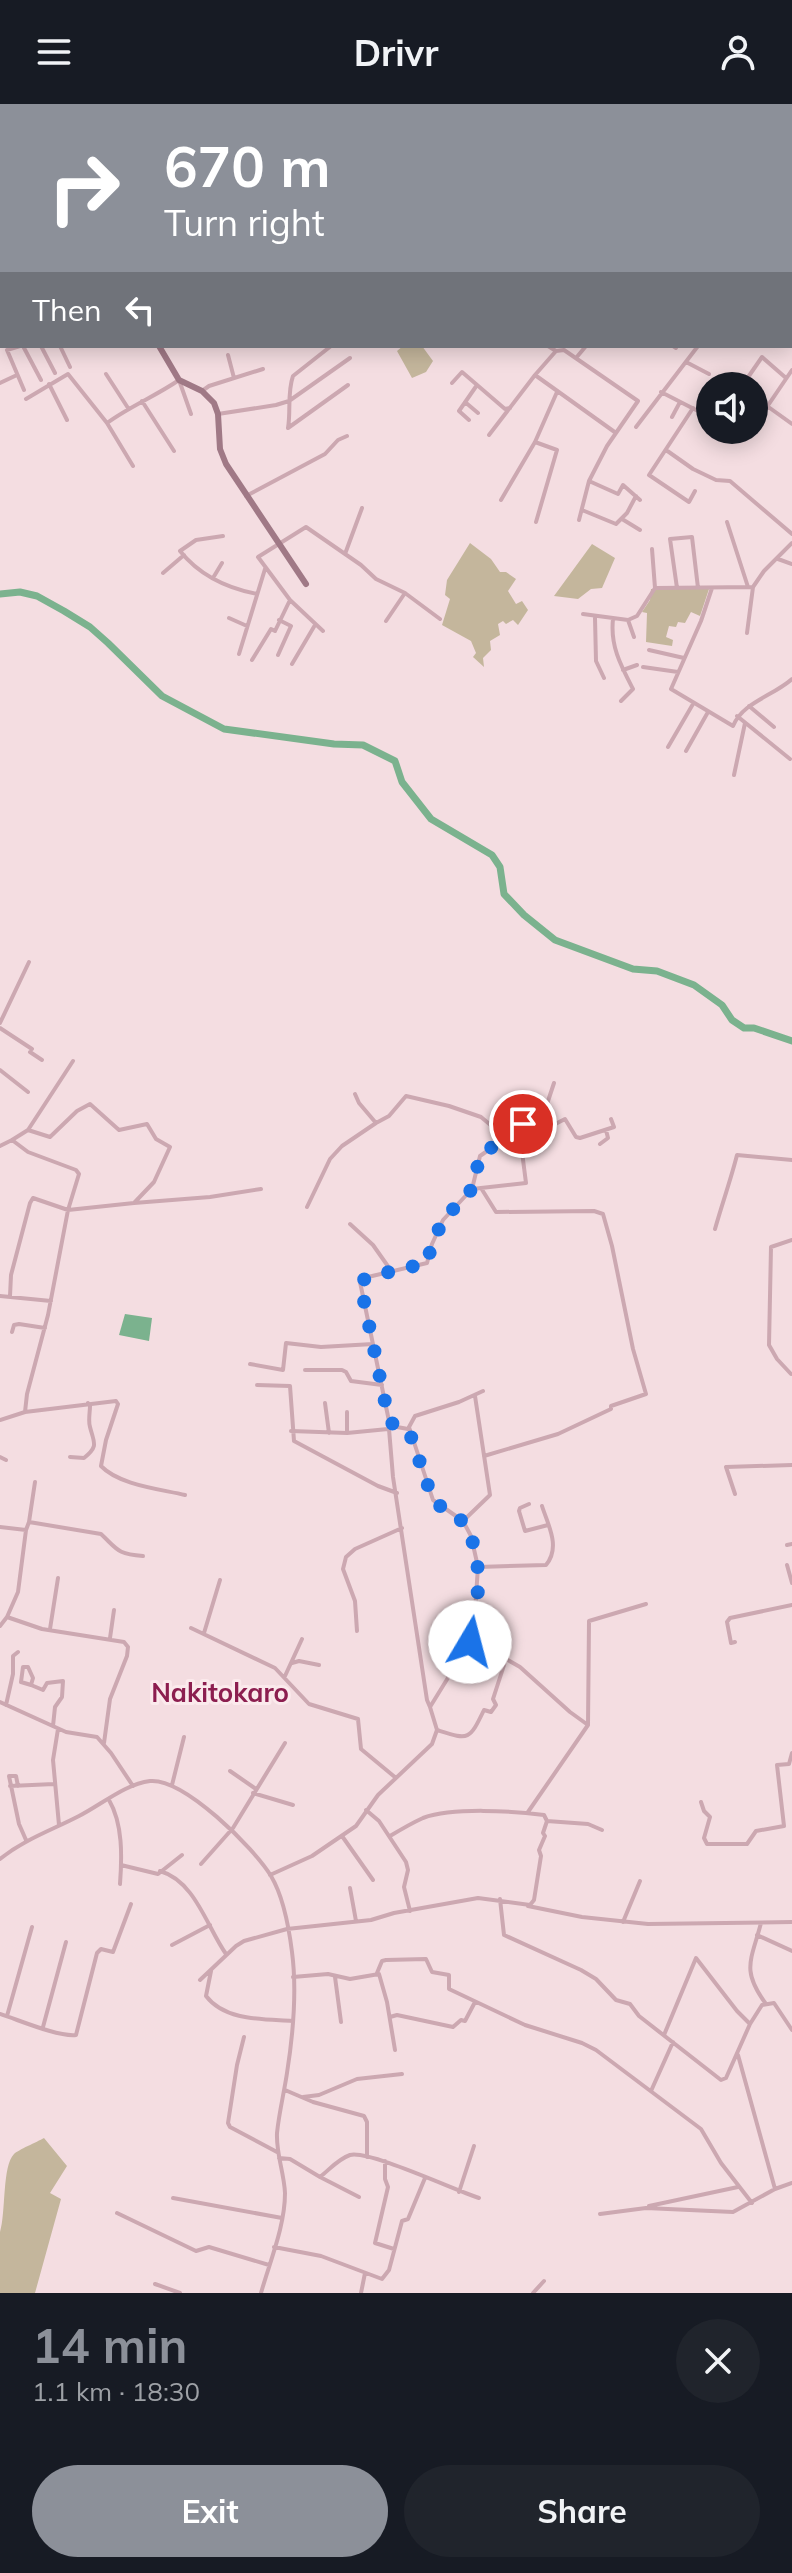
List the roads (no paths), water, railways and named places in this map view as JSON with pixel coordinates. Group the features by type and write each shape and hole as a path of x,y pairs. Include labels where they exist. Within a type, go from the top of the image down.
{"street":[{"path":"14,348 7,350 24,390"},
{"path":"23,348 41,380"},
{"path":"42,348 55,373"},
{"path":"61,348 70,367"},
{"path":"160,348 179,380 191,414"},
{"path":"328,348 293,376 288,428 348,385"},
{"path":"551,348 564,350 638,401 607,446 589,481 579,520"},
{"path":"576,358 584,348"},
{"path":"636,427 696,348"},
{"path":"489,435 556,351"},
{"path":"228,355 234,378"},
{"path":"752,372 762,357 786,378"},
{"path":"218,414 289,401 350,358"},
{"path":"686,362 705,372"},
{"path":"202,391 263,369"},
{"path":"768,405 792,370"},
{"path":"452,383 462,372 505,409 510,408"},
{"path":"26,399 68,374 107,423 133,466"},
{"path":"106,374 128,408"},
{"path":"0,383 17,375"},
{"path":"535,375 616,433"},
{"path":"179,380 210,397 218,414 221,454 306,584"},
{"path":"107,423 179,380"},
{"path":"49,384 67,420"},
{"path":"469,420 459,411 477,385"},
{"path":"501,500 535,442 557,392"},
{"path":"661,392 696,411"},
{"path":"142,401 174,451"},
{"path":"465,402 478,413"},
{"path":"672,417 680,402"},
{"path":"768,407 792,424"},
{"path":"693,408 649,475 689,502 695,491"},
{"path":"246,496 325,454 338,440 347,436"},
{"path":"535,442 557,450 536,522"},
{"path":"666,450 693,469 716,480 730,481 792,534"},
{"path":"582,510 616,524 638,498 623,485 618,494 589,481"},
{"path":"345,554 362,508"},
{"path":"622,519 640,530"},
{"path":"727,522 750,587 747,633"},
{"path":"323,631 290,600 258,557 306,527 376,579 405,593 440,619"},
{"path":"223,536 196,540 180,551 194,567 212,579 234,590 257,594"},
{"path":"677,588 670,539 692,537 698,588"},
{"path":"655,588 750,587 792,543"},
{"path":"583,614 628,620 637,616 655,588 652,549"},
{"path":"163,573 184,555"},
{"path":"778,559 792,564"},
{"path":"212,579 222,563"},
{"path":"239,654 265,569"},
{"path":"712,588 671,689 733,726 737,716 749,706 792,679"},
{"path":"386,621 405,593"},
{"path":"252,660 271,629 275,631 290,600"},
{"path":"595,617 596,661 604,678"},
{"path":"229,618 247,626"},
{"path":"613,619 615,650 633,689 621,701"},
{"path":"278,655 291,626 279,620"},
{"path":"628,620 634,637"},
{"path":"292,664 315,625"},
{"path":"232,641 241,645"},
{"path":"649,650 684,658"},
{"path":"623,670 640,666 678,672"},
{"path":"668,747 693,703"},
{"path":"749,706 774,727"},
{"path":"686,751 708,712"},
{"path":"737,716 790,759"},
{"path":"734,775 745,723"},
{"path":"29,962 1,1029 42,1060"},
{"path":"0,1146 28,1130 73,1061"},
{"path":"0,1070 28,1092"},
{"path":"270,1875 312,1856 356,1826 378,1795 432,1744 437,1730 427,1700 393,1477 391,1427 360,1282 368,1277 427,1263 443,1220 472,1189 480,1156 540,1114 554,1083"},
{"path":"355,1094 376,1123"},
{"path":"307,1207 330,1159 342,1146 389,1116 406,1096 481,1117 506,1138"},
{"path":"504,1102 506,1108 536,1134 565,1119 576,1137 580,1138 614,1127 611,1119"},
{"path":"28,1130 50,1137 77,1111 90,1104 119,1130 147,1124 156,1139 170,1147 154,1182 134,1203"},
{"path":"472,1189 526,1183 516,1130"},
{"path":"600,1144 608,1138 606,1130"},
{"path":"12,1140 28,1152 78,1172 25,1412"},
{"path":"715,1229 737,1155 792,1160"},
{"path":"481,1188 496,1212 594,1211 603,1214 646,1394 611,1406 602,1414 558,1434 484,1456"},
{"path":"10,1296 11,1275 31,1200 39,1198 68,1210 210,1197 261,1189"},
{"path":"350,1224 373,1245 392,1272"},
{"path":"792,1240 771,1247 769,1325 771,1350 791,1374 792,1381"},
{"path":"0,1296 51,1301"},
{"path":"12,1332 14,1325 19,1324 45,1328"},
{"path":"250,1364 283,1370 286,1343 321,1347 373,1344"},
{"path":"305,1370 342,1370 351,1381 382,1385"},
{"path":"257,1385 290,1386 294,1441 397,1493"},
{"path":"430,1707 466,1651 472,1634 478,1567 471,1536 463,1521 433,1500 409,1424 415,1416 483,1391"},
{"path":"463,1521 490,1495 475,1396"},
{"path":"0,1420 25,1412 116,1401 118,1404 100,1463 107,1472 138,1485 185,1495"},
{"path":"70,1457 84,1458 94,1447 88,1403"},
{"path":"325,1403 329,1433"},
{"path":"347,1412 347,1433"},
{"path":"291,1431 347,1433 391,1427 409,1431"},
{"path":"0,1457 6,1460"},
{"path":"735,1494 726,1467 792,1465"},
{"path":"0,1626 18,1592 35,1482"},
{"path":"529,1504 519,1511 525,1531 548,1525"},
{"path":"478,1567 546,1565 554,1547 542,1506"},
{"path":"29,1522 101,1534 123,1554 143,1556"},
{"path":"0,1527 26,1530"},
{"path":"357,1631 355,1601 343,1569 346,1557 355,1549 402,1528"},
{"path":"787,1565 792,1583"},
{"path":"50,1629 58,1578"},
{"path":"204,1633 220,1580"},
{"path":"528,1812 588,1725 589,1621 646,1604"},
{"path":"735,1642 731,1643 727,1622 730,1618 792,1605"},
{"path":"110,1638 114,1610"},
{"path":"7,1617 92,1638 120,1639 128,1647 110,1699 104,1743"},
{"path":"191,1628 275,1668 309,1704 358,1719 361,1749 396,1778"},
{"path":"472,1634 520,1667 588,1725"},
{"path":"285,1676 302,1639"},
{"path":"6,1705 13,1674 13,1656 18,1652"},
{"path":"437,1730 460,1737 473,1731 484,1710 491,1712 496,1705 493,1699 506,1659"},
{"path":"292,1663 299,1661 319,1665"},
{"path":"31,1685 43,1690 47,1683 63,1681 62,1697 55,1707 53,1760 59,1825"},
{"path":"0,1702 55,1728 97,1737 133,1786"},
{"path":"172,1785 184,1737"},
{"path":"201,1864 229,1831 285,1743"},
{"path":"701,1802 710,1817 704,1838 707,1844 747,1844 756,1831 784,1826 777,1765 789,1764 792,1753"},
{"path":"230,1771 255,1791 293,1805"},
{"path":"18,1786 16,1776 9,1776 19,1824 26,1840"},
{"path":"0,1859 26,1840 133,1786 149,1781 172,1785 199,1802 270,1875 277,1888 287,1929 293,1977 285,2090 277,2132 285,2190 282,2218 261,2293"},
{"path":"10,1786 54,1784"},
{"path":"109,1800 115,1814 120,1884"},
{"path":"366,1810 379,1821 406,1862 408,1870 404,1890 410,1911"},
{"path":"200,1980 244,1941 287,1929 356,1921 478,1898 530,1905 534,1900 541,1856 539,1850 547,1821 544,1815 528,1812 458,1813 425,1818 390,1836"},
{"path":"547,1821 588,1824 602,1830"},
{"path":"342,1836 373,1880"},
{"path":"121,1865 158,1874 182,1855"},
{"path":"160,1871 175,1877 187,1890 226,1954"},
{"path":"623,1922 640,1881"},
{"path":"350,1888 356,1921"},
{"path":"500,1899 504,1935 592,1977 616,2000 630,2004 639,2016 721,2080 726,2078 759,2008 772,2002 792,2030"},
{"path":"514,1902 544,1910 623,1922 684,1925 792,1922"},
{"path":"0,2014 72,2037 76,2035 97,1953 101,1949 113,1952 131,1904"},
{"path":"761,1923 748,1973 766,2004"},
{"path":"172,1945 210,1925"},
{"path":"7,2016 32,1927"},
{"path":"757,1935 792,1951"},
{"path":"43,2027 66,1942"},
{"path":"377,1973 382,1961 424,1958 429,1961 432,1972 449,1975 449,1989 525,2025 582,2043 701,2129 752,2203"},
{"path":"664,2035 696,1958 750,2024"},
{"path":"211,1971 206,1996 217,2008 241,2016 292,2021"},
{"path":"293,1977 328,1974 350,1979 377,1973"},
{"path":"377,1973 381,1977 395,2050"},
{"path":"335,1977 341,2022"},
{"path":"719,2001 723,1994"},
{"path":"390,2017 397,2015 453,2027 461,2020 465,2021 475,2002"},
{"path":"244,2037 237,2065 228,2123 230,2127 359,2197"},
{"path":"651,2091 673,2042"},
{"path":"738,2053 775,2189"},
{"path":"301,2097 319,2095 357,2079 402,2074"},
{"path":"285,2090 364,2116 367,2122 367,2157"},
{"path":"459,2192 474,2146"},
{"path":"320,2177 350,2155 367,2157 385,2161 479,2198"},
{"path":"385,2161 388,2187 375,2243 394,2249"},
{"path":"274,2247 321,2256 382,2279 402,2221 408,2219 425,2178"},
{"path":"639,2208 733,2212 792,2183"},
{"path":"600,2214 739,2187"},
{"path":"173,2198 282,2218"},
{"path":"117,2213 196,2251 209,2247 269,2265"},
{"path":"361,2293 365,2273"},
{"path":"533,2293 544,2281"},
{"path":"155,2284 180,2293"}],"waterway":[{"path":"0,594 20,592 37,596 64,611 90,627 162,696 224,729 363,745 395,761 402,782 431,819 492,855 500,867 504,894 555,940 633,969 657,971 694,985 722,1005 732,1020 744,1028 754,1028 792,1041"}],"district":[{"name":"Nakitokaro","path":"220,1692"}]}
